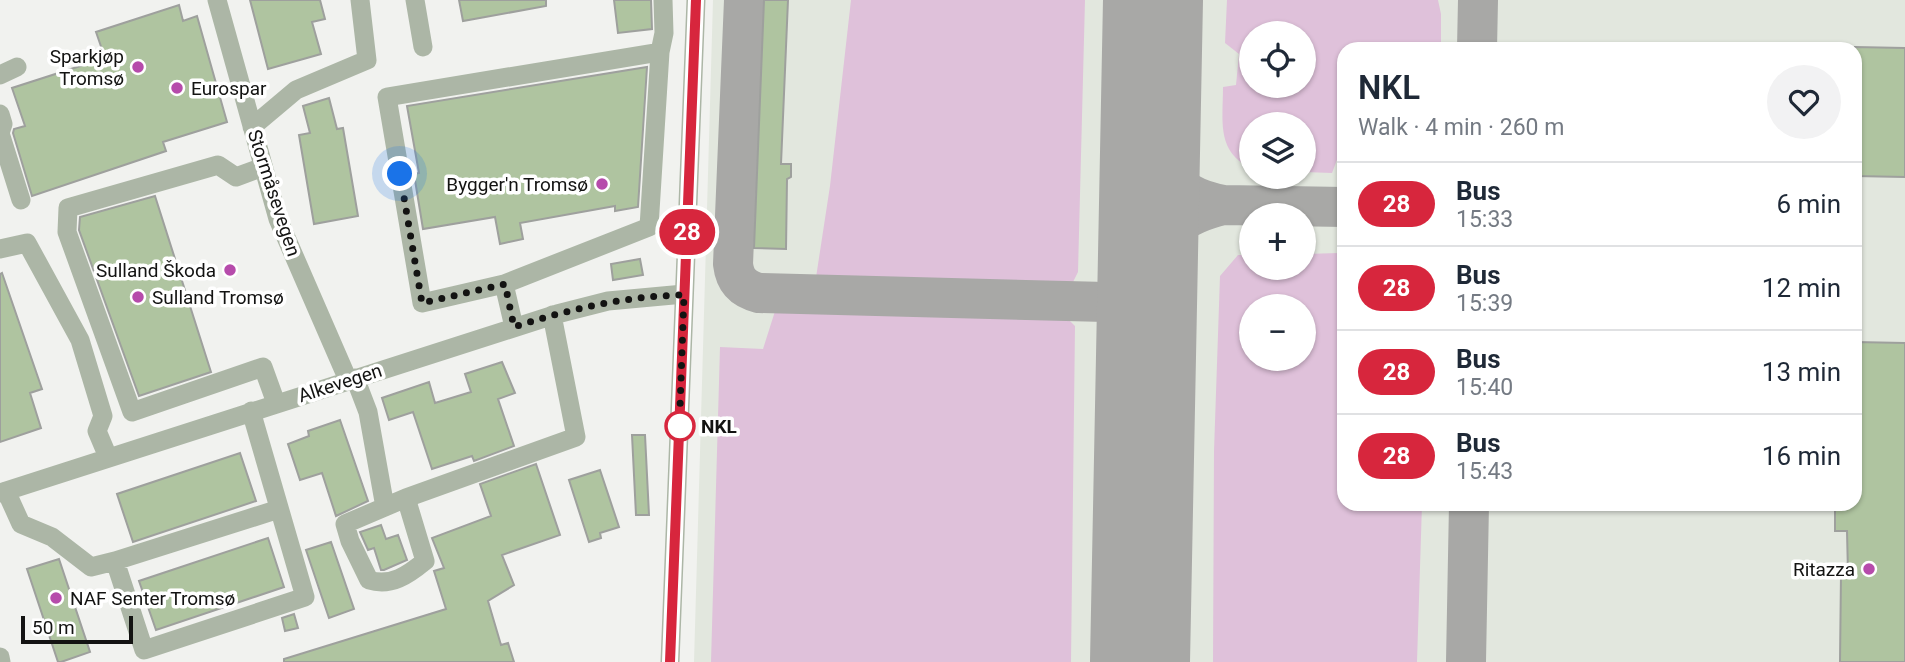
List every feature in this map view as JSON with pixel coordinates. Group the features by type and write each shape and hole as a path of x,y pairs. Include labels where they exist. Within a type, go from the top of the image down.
{"street":[{"name":"Stormåsevegen","path":"217,0 287,244 368,412 385,507"},
{"path":"252,127 296,90 367,60 360,0"},
{"path":"415,0 423,47"},
{"path":"660,52 387,97 422,303 505,284 649,227 660,52 664,33 663,0"},
{"path":"670,662 696,0"},
{"path":"0,114 3,124 0,133 21,201"},
{"path":"263,167 236,177 218,165 68,208 67,232 132,412 263,367 276,404"},
{"path":"0,249 27,243 80,340 103,416 97,431 108,457"},
{"path":"505,284 514,327"},
{"name":"Alkevegen","path":"3,492 552,315 608,301 684,295"},
{"path":"406,498 425,561 410,574 382,584 369,580 350,541 345,524 406,498 576,436 552,315"},
{"path":"115,561 144,650 305,597 251,411"},
{"path":"3,492 21,524 52,537 91,567 279,509"}],"shaded area":[{"path":"713,0 1905,0 1905,662 694,662"},
{"path":"851,0 1085,0 1078,272 1072,284 1059,290 815,284 830,186"},
{"path":"1227,0 1438,0 1441,42 1337,42 1337,160 1332,173 1316,172 1316,112 1239,112 1239,160 1227,144 1223,123 1223,87 1236,85 1239,54 1225,43"},
{"path":"1337,253 1337,511 1422,511 1417,662 1213,662 1214,451 1220,276 1238,255 1239,280 1316,280 1316,254"},
{"path":"776,308 1065,316 1075,326 1071,662 711,662 720,347 763,349"}],"building":[{"path":"250,0 320,0 325,19 312,22 321,54 268,69"},
{"path":"459,0 546,0 546,6 463,21"},
{"path":"614,0 651,0 652,29 618,33"},
{"path":"764,0 788,0 781,164 791,164 791,177 787,179 786,249 754,248"},
{"path":"179,5 183,21 197,16 227,122 163,142 166,151 32,196 13,133 14,129 25,126 12,88 105,58 96,32"},
{"path":"1862,47 1905,48 1905,177 1862,176"},
{"path":"647,67 638,207 615,211 615,206 520,223 523,239 500,244 495,217 423,229 414,174 419,173 407,106"},
{"path":"329,98 337,129 343,128 358,216 314,224 299,135 310,133 303,106"},
{"path":"155,196 211,372 139,396 79,230 80,217"},
{"path":"640,259 643,275 613,280 611,264"},
{"path":"2,273 42,389 30,393 41,428 0,442 0,274"},
{"path":"1862,342 1905,343 1905,662 1840,662 1841,574 1848,574 1847,531 1835,531 1835,511 1862,511"},
{"path":"502,362 515,393 498,399 514,446 474,461 472,456 432,469 413,412 389,420 382,398 429,382 435,403 471,392 465,374"},
{"path":"340,420 368,501 336,516 322,473 300,480 288,444 309,436 308,431"},
{"path":"632,435 645,435 649,515 636,515"},
{"path":"240,453 256,501 133,542 117,494"},
{"path":"536,464 560,535 502,555 514,585 488,601 501,645 508,643 514,662 284,662 284,659 446,609 434,571 444,568 432,538 491,516 480,484"},
{"path":"600,470 619,527 600,533 601,538 589,542 569,480"},
{"path":"381,525 386,539 398,535 407,560 384,570 381,570 374,548 368,550 360,532"},
{"path":"268,538 284,587 156,630 139,581"},
{"path":"331,542 354,609 329,618 306,550"},
{"path":"59,559 90,652 61,662 58,662 27,569"},
{"path":"294,614 298,628 285,631 282,618"}],"taxiway":[{"path":"744,0 733,264 738,280 744,287 759,293 1106,302 1122,309 1133,318 1147,346"},
{"path":"1477,42 1478,0"},
{"path":"1151,133 1166,172 1183,190 1194,196 1223,205 1337,207"},
{"path":"1148,277 1159,249 1174,229 1194,215 1223,205"},
{"path":"1466,662 1469,511"}],"runway":[{"path":"1140,662 1153,0"}],"bus line":[{"name":"28","path":"670,662 696,0"}],"place":[{"name":"Sparkjøp Tromsø","path":"138,67"},
{"name":"Eurospar","path":"177,88"},
{"name":"Bygger'n Tromsø","path":"602,184"},
{"name":"Sulland Škoda","path":"230,270"},
{"name":"Sulland Tromsø","path":"138,297"},
{"name":"NKL","path":"680,426"},
{"name":"Ritazza","path":"1869,569"},
{"name":"NAF Senter Tromsø","path":"56,598"}],"route":[{"path":"400,174 422,303 505,284 514,327 608,301 684,295 679,436 680,426"}]}
